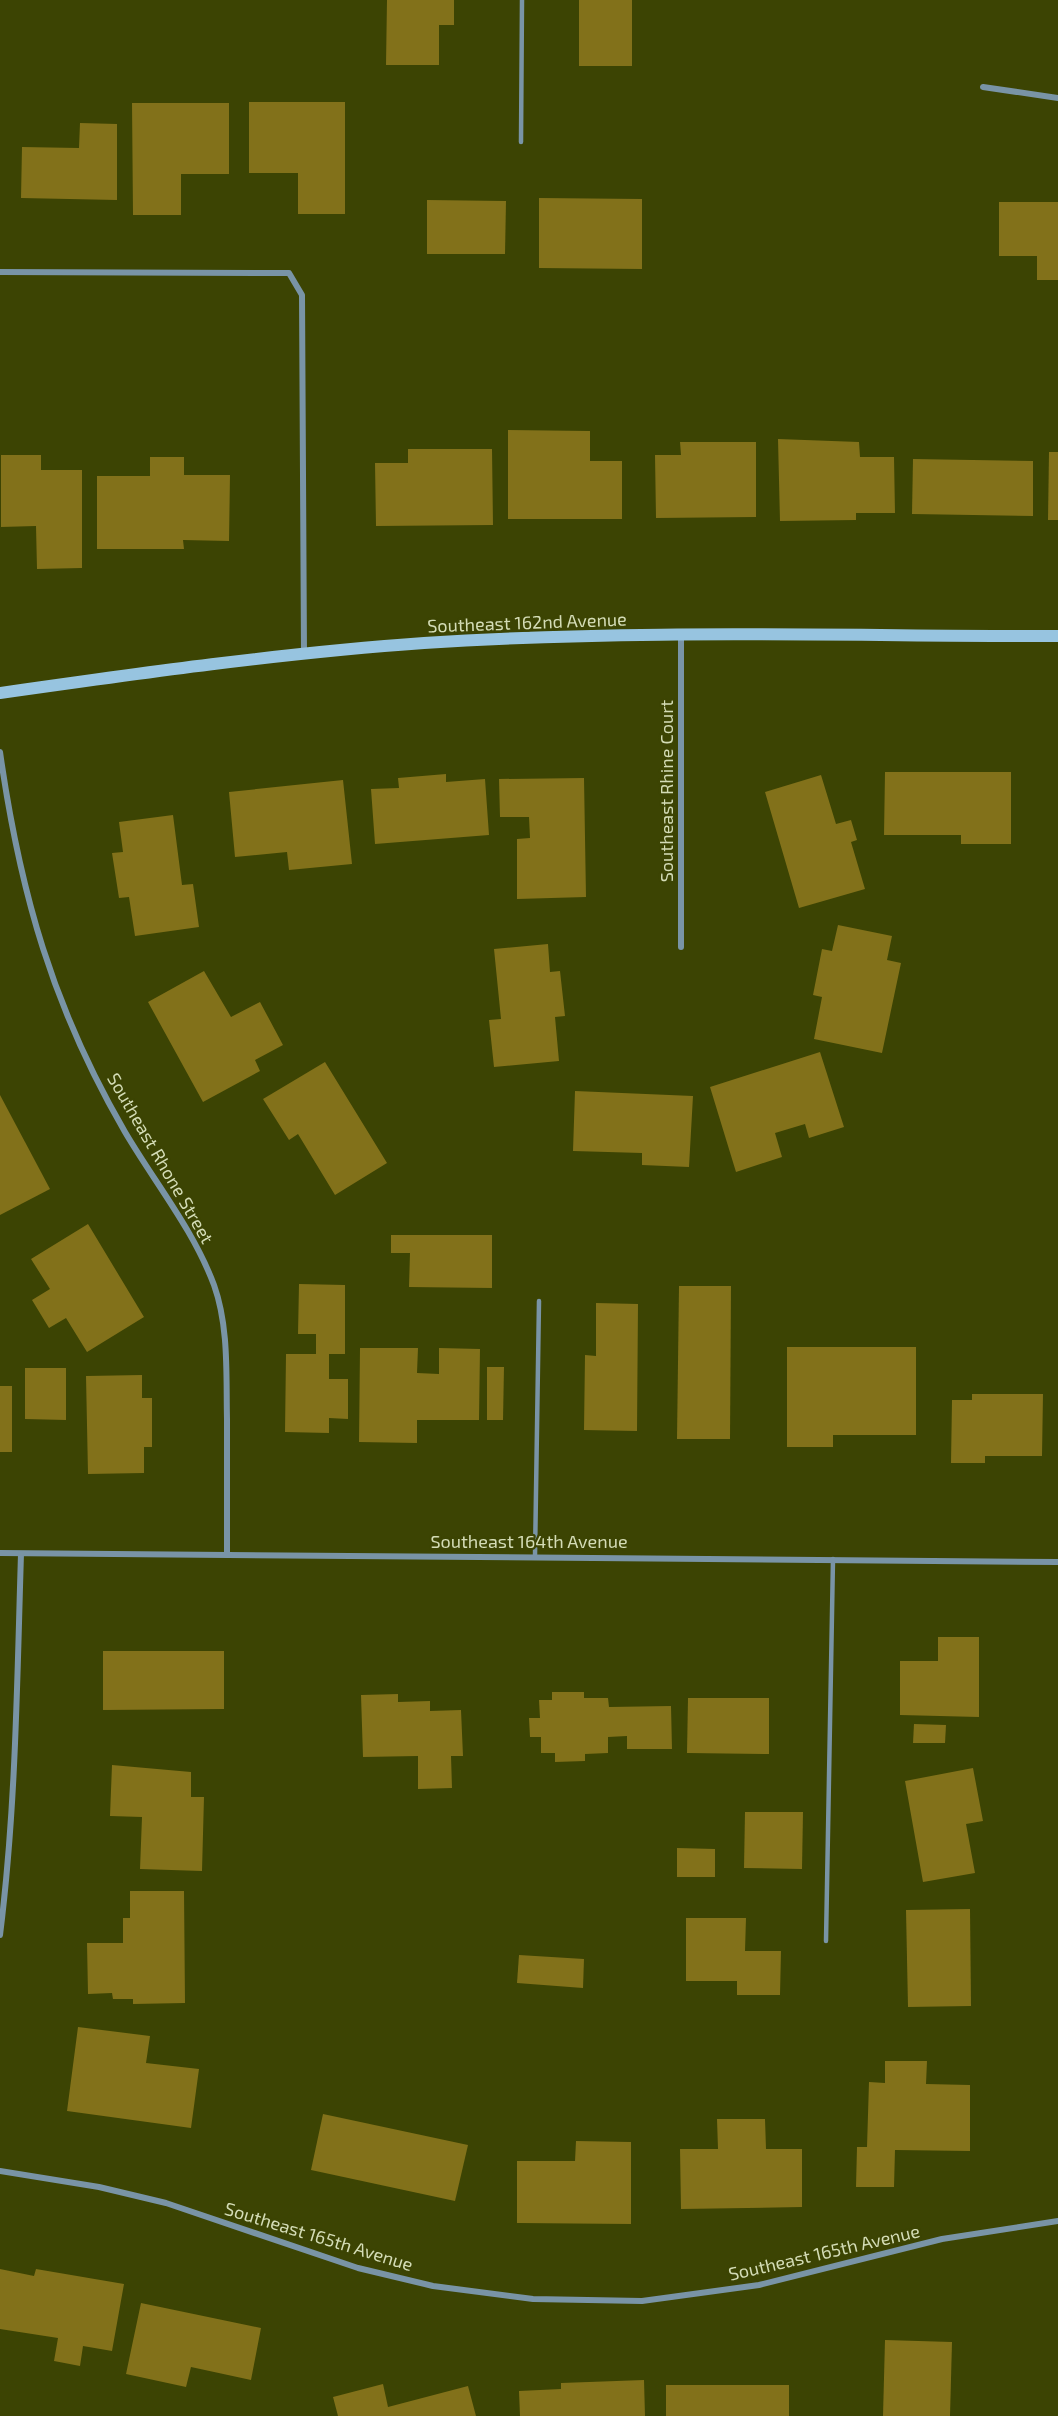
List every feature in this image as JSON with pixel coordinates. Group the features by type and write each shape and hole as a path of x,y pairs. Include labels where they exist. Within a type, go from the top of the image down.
{"main road":[{"name":"Southeast 162nd Avenue","path":"0,693 304,653 425,643 681,635 1058,636"}],"street":[{"path":"983,87 1058,98"},
{"path":"0,272 289,273 302,295 304,653"},
{"name":"Southeast Rhine Court","path":"681,635 681,947"},
{"name":"Southeast Rhone Street","path":"0,753 12,833 26,897 51,978 125,1131 193,1239 214,1286 222,1320 226,1366 227,1555"},
{"name":"Southeast 164th Avenue","path":"0,1553 1058,1562"},
{"path":"0,1935 9,1862 14,1784 21,1554"},
{"name":"Southeast 165th Avenue","path":"0,2171 99,2187 166,2203 358,2268 433,2286 533,2299 642,2301 759,2285 942,2240 1058,2221"}],"lane":[{"path":"521,142 522,0"},
{"path":"534,1557 539,1301"},
{"path":"826,1941 833,1559"}],"building":[{"path":"387,0 454,0 454,25 439,25 439,65 386,65"},
{"path":"579,0 632,0 632,66 579,66"},
{"path":"249,102 345,102 345,214 298,214 298,173 249,173"},
{"path":"132,103 229,103 229,174 181,174 181,215 133,215"},
{"path":"80,123 117,124 117,200 21,198 22,147 79,148"},
{"path":"539,198 642,199 642,269 539,268"},
{"path":"427,200 506,201 505,254 427,254"},
{"path":"999,202 1058,202 1058,280 1037,280 1037,256 999,256"},
{"path":"508,430 590,431 590,461 622,461 622,519 508,519"},
{"path":"778,439 859,442 860,457 894,457 895,513 856,513 856,520 780,521"},
{"path":"680,442 756,442 756,517 656,518 655,455 681,455"},
{"path":"408,449 492,449 493,525 376,526 375,463 408,463"},
{"path":"1049,452 1058,452 1058,520 1048,520"},
{"path":"1,455 41,455 41,470 82,470 82,568 37,569 36,526 1,527"},
{"path":"150,457 184,457 184,475 230,475 229,541 183,540 184,549 97,549 97,476 150,476"},
{"path":"913,459 1033,461 1033,516 912,514"},
{"path":"885,772 1011,772 1011,844 961,844 961,835 884,835"},
{"path":"446,774 446,782 485,779 489,835 375,844 371,789 399,788 398,778"},
{"path":"821,775 836,824 851,820 857,840 851,842 865,889 799,908 765,792"},
{"path":"584,778 586,897 517,899 517,839 530,838 529,817 500,817 499,779"},
{"path":"343,780 352,864 289,870 287,852 235,857 229,792"},
{"path":"173,815 182,885 193,884 199,927 135,936 129,897 119,898 112,853 123,852 119,822"},
{"path":"838,925 892,936 887,960 901,963 882,1053 814,1039 822,997 813,995 822,949 832,951"},
{"path":"548,944 550,972 560,971 565,1016 555,1017 559,1061 494,1067 489,1020 501,1019 494,949"},
{"path":"204,971 231,1017 260,1002 283,1045 255,1060 260,1071 203,1102 148,1002"},
{"path":"820,1052 844,1127 809,1138 805,1124 775,1133 782,1157 736,1172 710,1087"},
{"path":"325,1062 387,1163 335,1195 298,1134 289,1140 263,1099"},
{"path":"575,1091 693,1096 689,1167 642,1165 642,1153 573,1151"},
{"path":"0,1095 50,1189 0,1215"},
{"path":"88,1224 144,1317 87,1352 66,1318 49,1328 32,1300 50,1289 31,1259"},
{"path":"391,1235 492,1235 492,1288 409,1287 410,1253 391,1253"},
{"path":"299,1284 345,1285 345,1354 329,1354 329,1379 348,1379 348,1419 329,1418 329,1433 285,1432 286,1354 316,1354 316,1334 298,1334"},
{"path":"679,1286 731,1286 730,1439 677,1439"},
{"path":"596,1303 638,1304 637,1431 584,1430 585,1355 596,1356"},
{"path":"787,1347 916,1347 916,1435 833,1435 833,1447 787,1447"},
{"path":"360,1348 418,1348 417,1373 439,1374 439,1348 480,1349 479,1420 417,1420 417,1443 359,1442"},
{"path":"487,1367 504,1367 503,1420 487,1420"},
{"path":"25,1368 66,1368 66,1420 25,1419"},
{"path":"142,1375 142,1398 152,1398 152,1447 144,1447 144,1473 88,1474 86,1376"},
{"path":"0,1386 12,1386 12,1452 0,1452"},
{"path":"972,1394 1043,1394 1042,1456 985,1456 985,1463 951,1463 952,1400 972,1400"},
{"path":"938,1637 979,1637 979,1717 900,1715 900,1661 938,1661"},
{"path":"103,1651 224,1651 224,1709 103,1710"},
{"path":"552,1692 584,1692 584,1698 608,1698 609,1707 671,1706 672,1749 627,1749 627,1736 608,1737 608,1753 585,1754 585,1761 555,1762 555,1753 541,1753 541,1737 530,1737 529,1718 540,1718 539,1700 552,1700"},
{"path":"398,1694 398,1702 430,1701 430,1711 461,1710 463,1756 451,1756 452,1788 418,1789 418,1756 363,1757 361,1695"},
{"path":"688,1698 769,1698 769,1754 687,1753"},
{"path":"914,1724 946,1725 945,1743 913,1743"},
{"path":"112,1765 191,1772 191,1797 204,1797 202,1871 140,1869 142,1817 110,1816"},
{"path":"973,1768 983,1821 966,1824 975,1873 923,1882 905,1781"},
{"path":"745,1812 803,1812 802,1869 744,1868"},
{"path":"677,1848 715,1849 715,1877 677,1877"},
{"path":"130,1891 184,1891 185,2003 133,2004 133,1999 113,1999 112,1993 88,1994 87,1943 123,1943 123,1918 130,1918"},
{"path":"970,1909 971,2006 908,2007 906,1910"},
{"path":"686,1918 746,1918 745,1951 781,1951 780,1995 737,1995 737,1981 686,1981"},
{"path":"519,1955 584,1959 583,1988 517,1983"},
{"path":"78,2027 150,2036 146,2063 199,2069 191,2128 67,2111"},
{"path":"885,2061 927,2061 926,2084 970,2085 970,2151 895,2150 894,2187 856,2187 857,2147 867,2147 869,2082 885,2083"},
{"path":"323,2114 468,2145 455,2201 311,2170"},
{"path":"717,2119 765,2119 766,2149 802,2149 802,2207 681,2209 680,2149 718,2149"},
{"path":"576,2141 631,2142 631,2224 517,2223 517,2161 575,2161"},
{"path":"0,2269 34,2276 36,2269 124,2284 112,2351 83,2346 80,2366 54,2361 58,2338 0,2329"},
{"path":"141,2303 261,2328 251,2380 191,2367 186,2387 126,2374"},
{"path":"885,2340 952,2342 950,2416 883,2416"},
{"path":"644,2380 645,2416 520,2416 519,2391 561,2389 561,2383"},
{"path":"383,2384 388,2407 468,2386 476,2416 338,2416 333,2397"},
{"path":"666,2385 789,2385 789,2416 666,2416"}]}
